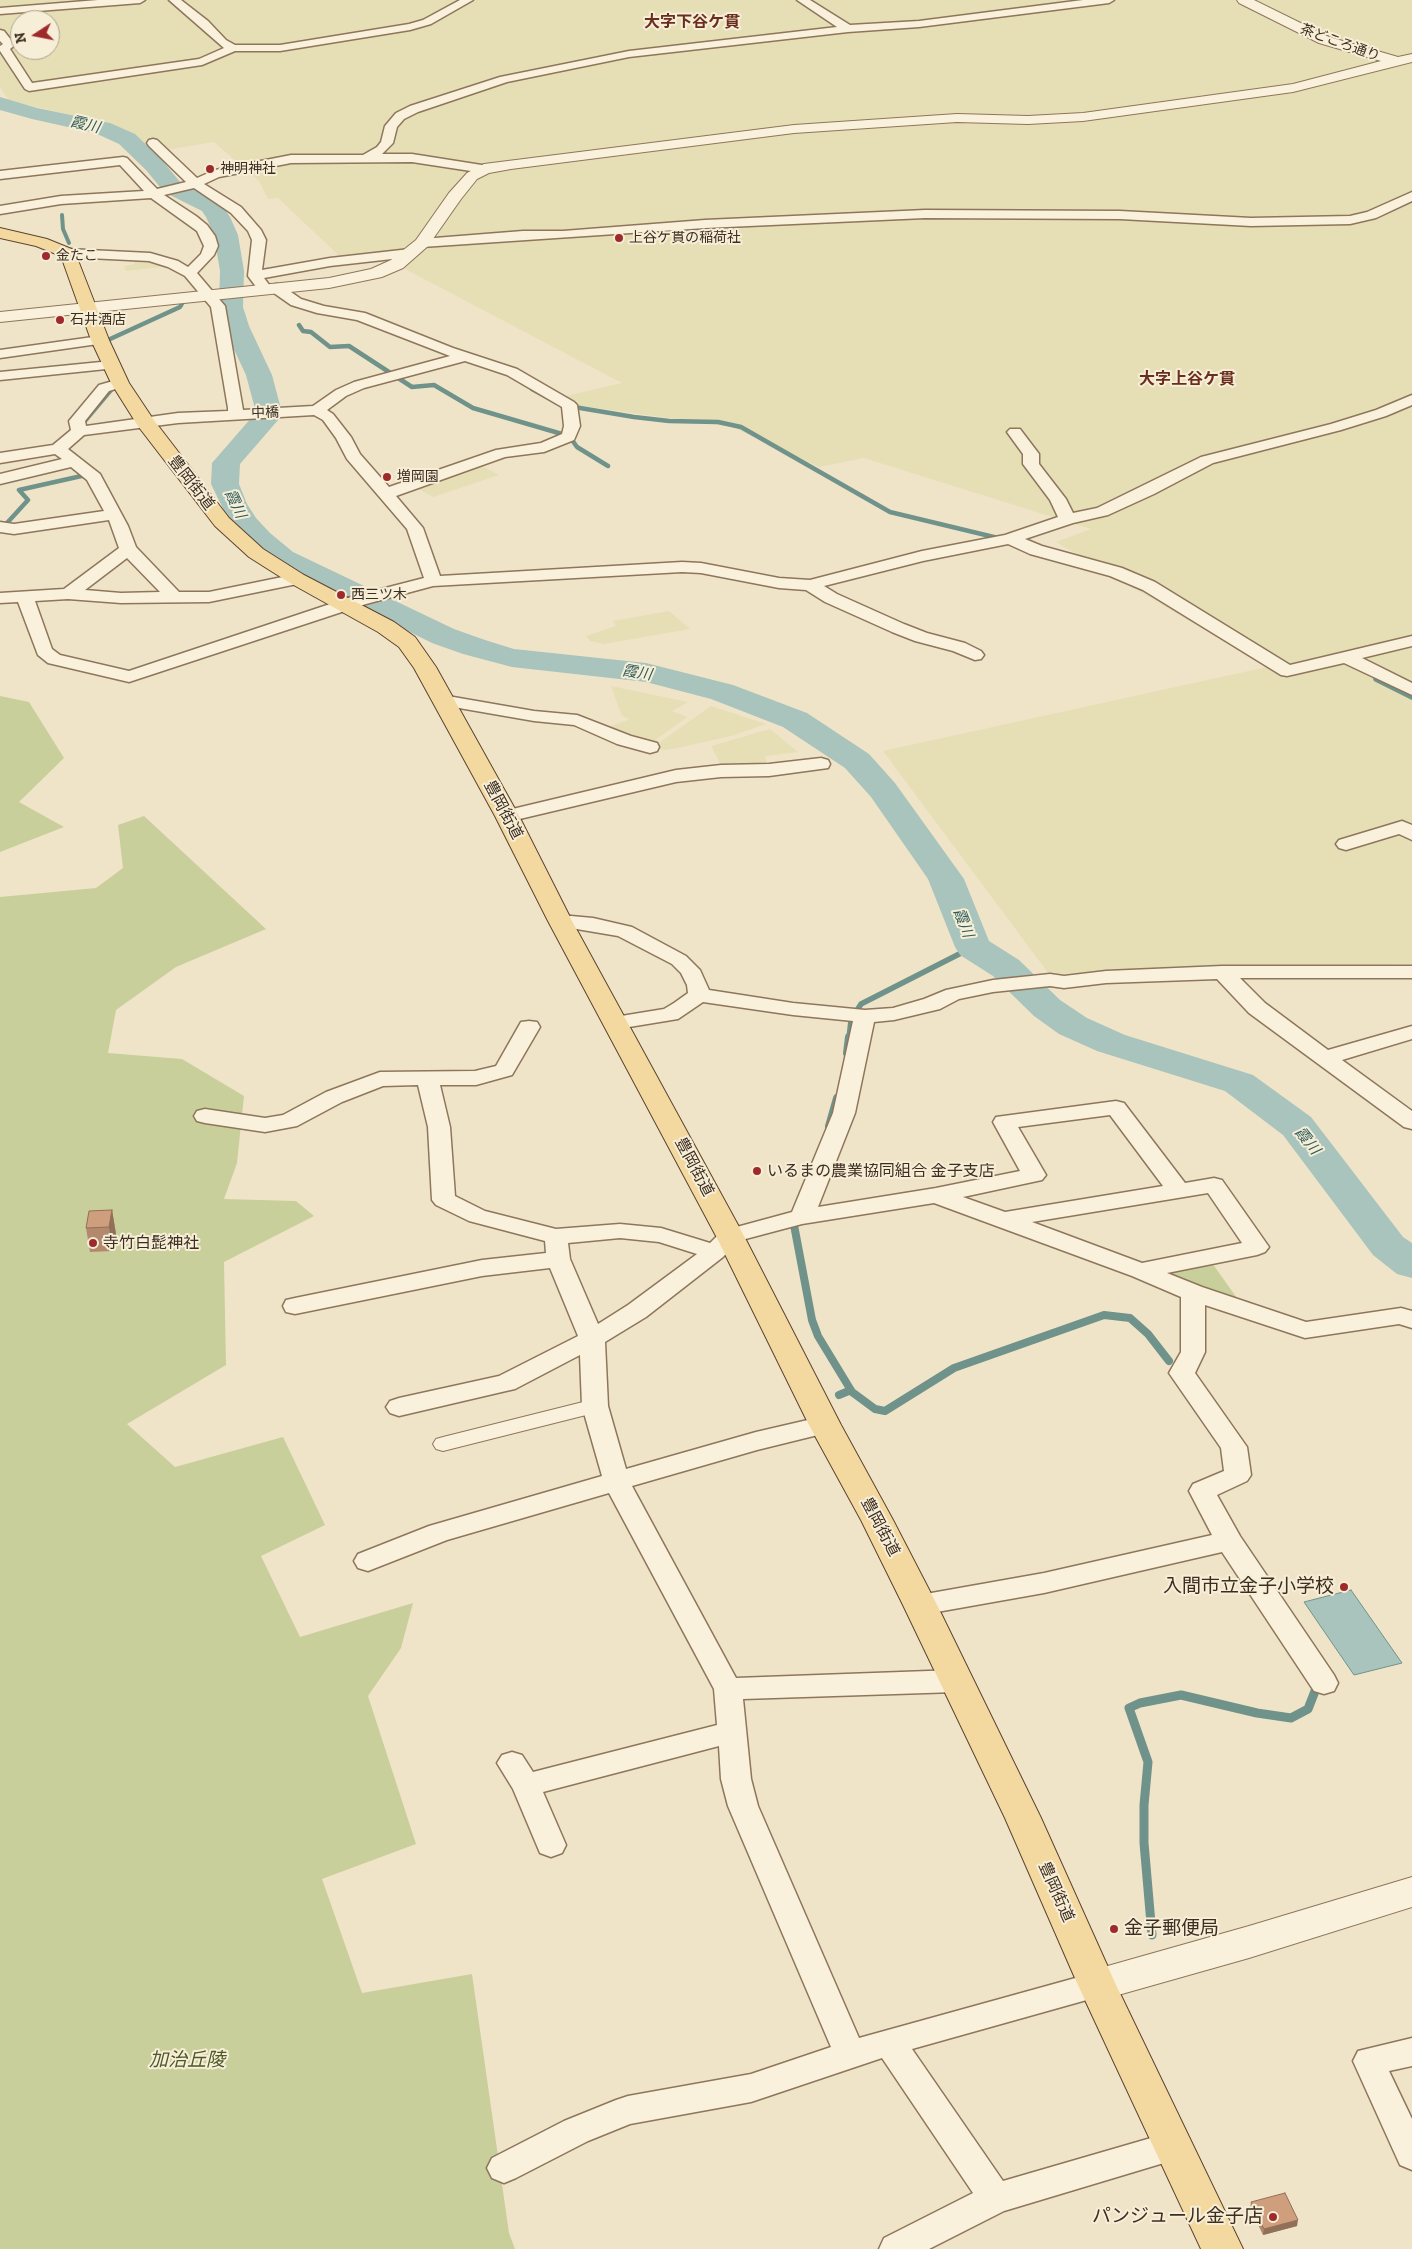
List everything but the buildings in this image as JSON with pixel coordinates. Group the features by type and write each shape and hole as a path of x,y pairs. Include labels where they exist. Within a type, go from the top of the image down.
{"main road":[{"path":"0,234 41,242 68,253"},
{"name":"豊岡街道","path":"68,253 100,340 116,374 144,422 222,522 256,553 297,579 353,603 407,642 426,668 507,816 560,921 617,1023 723,1244 825,1425 920,1605 1023,1818 1097,1985 1175,2146 1222,2249"}],"street":[{"path":"0,11 140,0"},
{"path":"174,0 204,23 222,42 233,48"},
{"path":"0,33 9,45 4,48 29,87 202,62 233,48 280,48 410,27 427,22 468,0"},
{"path":"802,0 848,29"},
{"path":"366,158 381,150 387,143 391,126 400,116 414,109 504,79 630,54 848,29 919,24 1109,0"},
{"name":"茶どころ通り","path":"1244,0 1324,40 1407,62"},
{"path":"0,210 46,202 156,193 194,184 224,172 291,159 427,159 484,169 511,164 794,129 957,118 1028,120 1083,116 1293,88 1407,62"},
{"path":"153,142 194,184 236,210 254,230 259,240 262,286"},
{"path":"0,175 124,161 156,193 191,219 208,236 211,246 207,255 190,273"},
{"path":"0,317 209,294 262,286 360,278 397,264 416,248 468,179 484,169"},
{"path":"47,170 72,200"},
{"path":"262,286 330,262 416,248 523,235 563,235 705,224 925,214 1120,215 1251,222 1350,220 1371,215 1412,196"},
{"path":"68,253 150,256 173,264 190,273 218,306 236,408 235,414"},
{"path":"262,286 296,302 322,310 360,316 464,357 512,372 569,405 572,426 569,437 544,447 502,453 384,494"},
{"path":"0,354 100,340"},
{"path":"433,581 421,541 415,528 353,456 343,437 328,417 317,410 340,393 359,385 464,357"},
{"path":"0,376 116,374"},
{"path":"0,458 58,449 79,431 76,421 116,374"},
{"path":"25,597 44,651 54,659 102,669 129,678 353,603 401,588 433,581 682,567 702,568 779,583 810,585 922,556 977,547 1010,539 1069,519 1114,507 1207,460 1336,427 1381,413 1412,400"},
{"name":"中橋","path":"79,431 144,422 235,414 317,410"},
{"path":"1015,432 1031,454 1031,464 1058,499 1064,514 1069,519"},
{"path":"58,449 94,477 120,526 128,549 174,597"},
{"path":"0,479 75,461"},
{"path":"0,527 14,529 113,516"},
{"path":"1010,539 1036,550 1116,572 1149,586 1287,671 1412,641"},
{"path":"68,594 106,568 128,549"},
{"path":"0,598 68,594 121,598 209,597 297,579"},
{"path":"810,585 831,598 921,638 959,647 975,655"},
{"path":"1344,656 1412,690"},
{"path":"442,700 534,716 577,720 624,740 650,747"},
{"path":"507,816 676,776 769,770 821,764"},
{"path":"1346,844 1402,827 1412,834"},
{"path":"560,921 593,924 625,931 679,960 690,970 698,984 698,995"},
{"path":"617,1023 670,1014 682,1008 698,995 730,1001 858,1015 894,1014 932,1004 953,994 993,986 1050,980 1064,982 1106,977 1222,972 1412,972"},
{"path":"1222,972 1257,1008 1412,1122"},
{"path":"802,1217 844,1113 858,1015"},
{"path":"205,1116 228,1121 265,1124 289,1121 334,1097 380,1079 476,1078 504,1070 529,1027"},
{"path":"1325,1058 1412,1032"},
{"path":"426,1079 440,1127 444,1200 476,1216 557,1248 592,1339 595,1406 618,1483 728,1689 736,1779 743,1806 851,2056"},
{"path":"399,1407 506,1383 592,1339 637,1311 723,1244 802,1217 936,1195 1034,1175 1004,1122 1116,1108 1178,1190"},
{"path":"1001,1221 1214,1185 1257,1248 1140,1270"},
{"path":"936,1195 1001,1221 1140,1270 1193,1293 1304,1330 1401,1316 1412,1320"},
{"path":"296,1306 482,1268 620,1231 661,1234 723,1244"},
{"path":"1193,1293 1193,1352 1182,1373 1234,1446 1238,1475 1202,1491 1229,1541 1324,1683"},
{"path":"443,1444 595,1406"},
{"path":"368,1561 438,1533 618,1483 756,1441 825,1425"},
{"path":"920,1605 1044,1583 1229,1541"},
{"path":"728,1689 956,1681"},
{"path":"551,1844 519,1774 628,1756 732,1732"},
{"path":"504,2168 576,2131 628,2110 751,2088 889,2042 1268,1937 1412,1892"},
{"path":"889,2042 996,2198"},
{"path":"1412,2052 1369,2061 1412,2155"},
{"path":"896,2249 996,2198 1175,2146"}],"shaded area":[{"path":"0,0 1412,0 1412,964 1049,974 883,751 1267,667 1056,542 1091,529 864,458 819,467 732,427 575,405 566,396 622,383 386,259 348,264 278,198 268,199 259,181 214,142 160,151 104,122 9,101 0,87"},
{"path":"133,257 158,260 161,267 126,271 124,266 135,264"},
{"path":"480,465 499,475 433,497 415,487"},
{"path":"669,611 690,629 604,644 590,641 586,636 616,626 613,621"},
{"path":"611,686 688,702 672,711 687,717 650,744 603,729 630,719 622,716"},
{"path":"711,706 766,724 731,736 673,749 664,750 653,747"},
{"path":"770,729 798,752 765,756 768,766 723,769 711,746"}],"green space":[{"path":"0,696 29,702 64,758 19,802 64,827 0,852"},
{"name":"加治丘陵","path":"144,816 266,929 176,967 116,1010 108,1053 182,1059 244,1096 237,1163 224,1199 296,1201 314,1216 224,1262 226,1365 127,1424 175,1467 283,1437 325,1525 261,1556 300,1637 413,1603 401,1648 368,1696 416,1844 322,1879 362,1993 472,1974 509,2233 515,2249 0,2249 0,897 96,888 123,868 118,825"},
{"path":"1210,1260 1239,1301 1170,1278 1166,1270"}],"water":[{"path":"1351,1590 1402,1663 1354,1675 1304,1602"}],"waterway":[{"name":"霞川","path":"0,103 32,113 102,128 127,139 154,165 172,187 211,206 218,217 226,235 232,271 231,307 236,326 259,375 267,405 265,419 226,463 225,484 233,504 244,523 283,558 443,636 474,647 512,658 646,673 722,692 795,720 857,761 883,790 946,879 973,947 1006,968 1047,1008 1073,1026 1111,1043 1239,1083 1297,1126 1388,1246 1412,1264"},
{"path":"62,215 63,229 69,243"},
{"path":"108,347 108,340 180,307 184,300"},
{"path":"299,325 303,331 311,332 330,347 349,346 412,387 434,385 473,408 562,434 572,440 577,447 608,466"},
{"path":"84,422 111,390 110,383"},
{"path":"532,389 558,403"},
{"path":"568,406 634,417 669,421 718,422 741,427 890,512 998,538"},
{"path":"0,526 7,523 28,500 19,490 86,475 82,473"},
{"path":"1376,679 1412,697"},
{"path":"849,1038 851,1020 861,1004 973,947"},
{"path":"847,1053 849,1037"},
{"path":"829,1126 837,1098"},
{"path":"795,1218 794,1225 812,1320 818,1336 851,1390"},
{"path":"851,1390 875,1409 885,1411 954,1368 1104,1315 1130,1318 1148,1334 1169,1361"},
{"path":"839,1395 851,1390"},
{"path":"1152,1935 1144,1843 1144,1805 1148,1762 1129,1708 1140,1703 1181,1695 1257,1713 1291,1718 1308,1709 1317,1686"}],"place":[{"name":"神明神社","path":"210,169"},
{"name":"上谷ケ貫の稲荷社","path":"619,238"},
{"name":"金たこ","path":"46,256"},
{"name":"石井酒店","path":"60,320"},
{"name":"増岡園","path":"387,477"},
{"name":"西三ツ木","path":"341,595"},
{"name":"いるまの農業協同組合 金子支店","path":"757,1171"},
{"name":"寺竹白髭神社","path":"93,1243"},
{"name":"入間市立金子小学校","path":"1344,1587"},
{"name":"金子郵便局","path":"1114,1929"},
{"name":"パンジュール金子店","path":"1273,2217"}],"district":[{"name":"大字下谷ケ貫","path":"692,22"},
{"name":"大字上谷ケ貫","path":"1187,379"}]}
